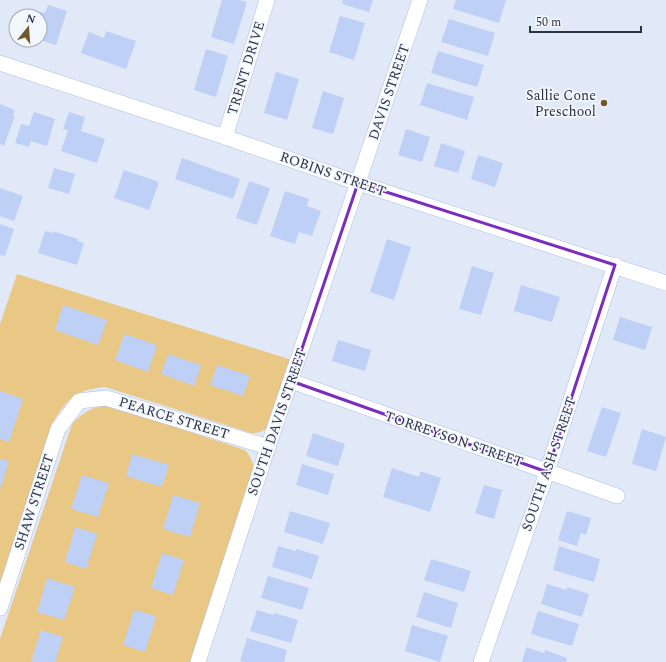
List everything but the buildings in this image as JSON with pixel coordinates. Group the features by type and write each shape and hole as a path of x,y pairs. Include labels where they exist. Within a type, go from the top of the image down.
{"street":[{"name":"TRENT DRIVE","path":"225,137 267,0"},
{"name":"DAVIS STREET","path":"358,184 420,0"},
{"name":"ROBINS STREET","path":"0,63 225,137 358,184 615,265 666,283"},
{"name":"SOUTH DAVIS STREET","path":"198,662 268,448 358,184"},
{"name":"SOUTH ASH STREET","path":"481,662 547,472 615,265"},
{"name":"TORREYSON STREET","path":"291,381 617,496"},
{"name":"PEARCE STREET","path":"79,401 106,398 268,448"},
{"name":"SHAW STREET","path":"0,608 58,429 79,401"}],"highlighted area":[{"path":"358,183 615,265 547,472 291,381"}],"shaded area":[{"path":"17,274 292,360 269,426 265,430 259,432 251,433 105,387 88,390 74,396 63,407 54,421 0,585 0,324"},
{"path":"108,405 245,450 253,462 255,472 192,662 0,662 0,639 72,424 88,411 97,407"}],"place":[{"name":"Sallie Cone Preschool","path":"604,103"}]}
